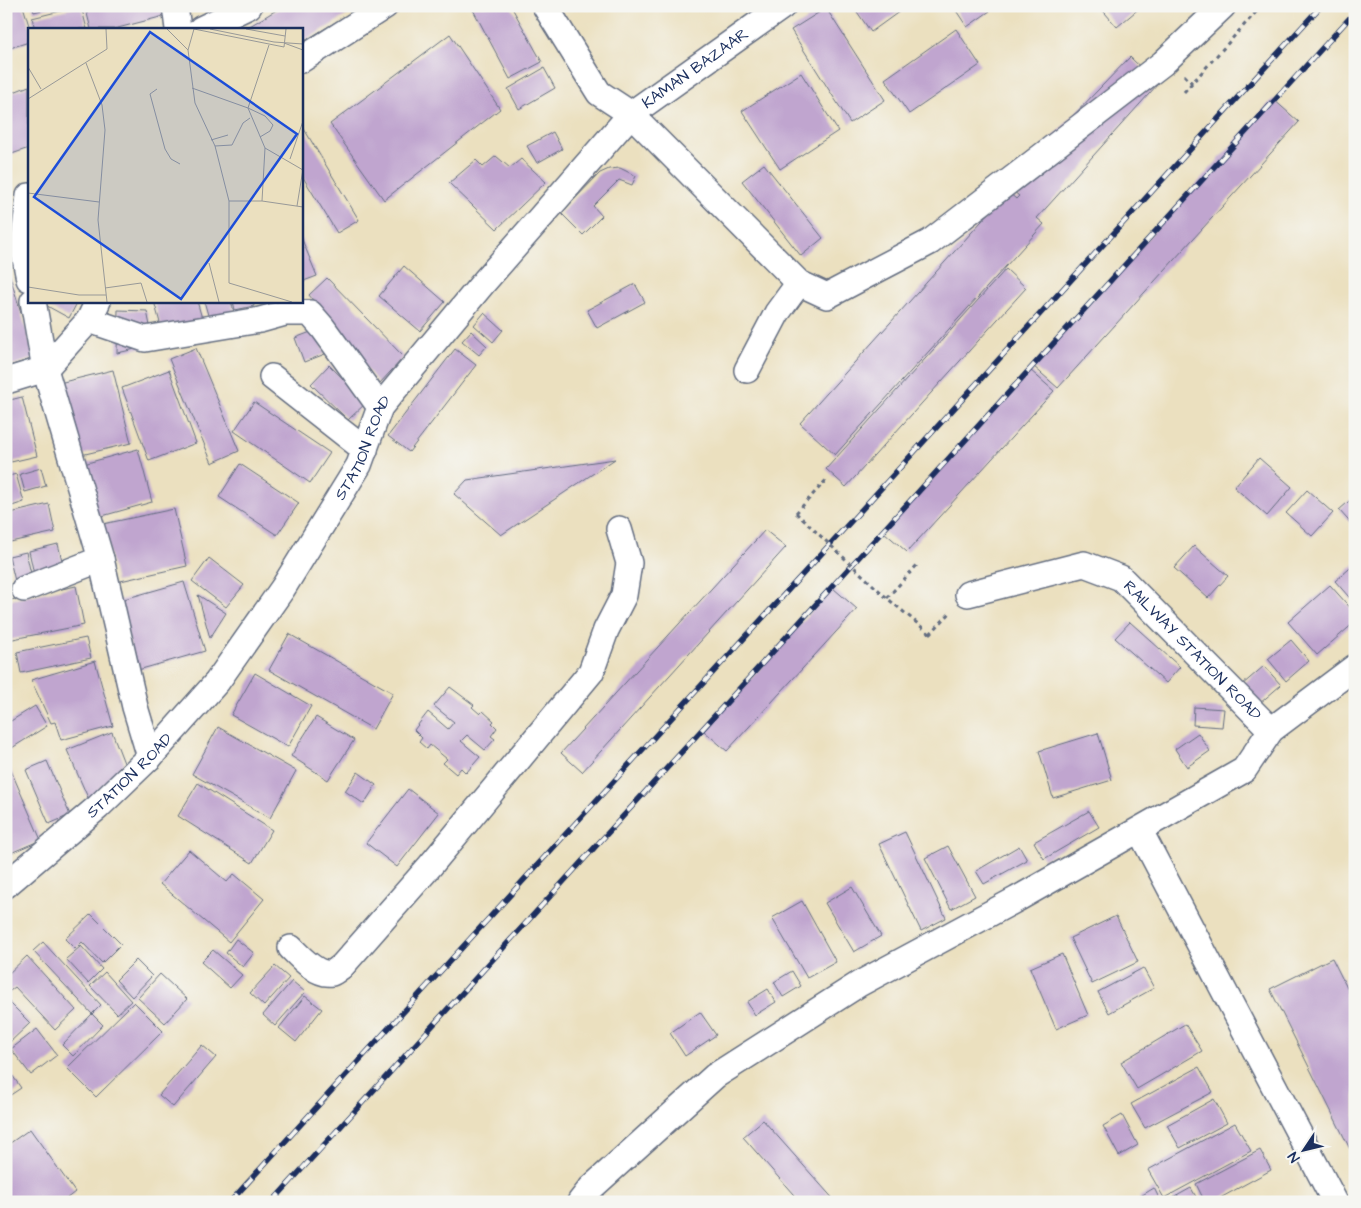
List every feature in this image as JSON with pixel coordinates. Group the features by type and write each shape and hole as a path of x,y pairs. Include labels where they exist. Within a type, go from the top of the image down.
{"street":[{"path":"174,6 178,28"},
{"path":"203,28 249,6"},
{"path":"302,59 386,6"},
{"path":"545,6 599,93 631,114 799,283 828,296 930,242 1163,63 1223,6"},
{"name":"KAMAN BAZAAR","path":"631,114 783,6"},
{"name":"STATION ROAD","path":"6,885 98,807 150,757 217,682 261,620 359,465 380,407 484,282 631,114"},
{"path":"28,205 23,248 28,274"},
{"path":"747,370 777,313 799,283"},
{"path":"33,302 45,369 101,560 135,707 150,757"},
{"path":"6,381 45,369 93,311 145,339 260,320 285,313 310,313 380,407"},
{"path":"272,377 365,450"},
{"path":"291,948 314,968 325,972 332,973 342,966 430,866 591,672 606,630 624,595 629,563 619,529"},
{"path":"24,589 101,560"},
{"name":"RAILWAY STATION ROAD","path":"968,594 1084,564 1121,578 1271,730"},
{"path":"580,1202 591,1188 715,1076 860,984 1140,831 1244,770 1271,730 1355,666"},
{"path":"1140,831 1335,1202"}],"path":[{"path":"1184,92 1256,12 1249,6"},
{"path":"1184,75 1192,83 1223,49"},
{"path":"828,478 796,513 887,598 930,634 968,594"},
{"path":"887,598 918,564"}],"building":[{"path":"6,6 23,6 30,28 28,28 28,42 7,49"},
{"path":"32,6 53,6 53,7 34,12"},
{"path":"81,6 87,28 35,28 32,18"},
{"path":"85,6 162,6 164,16 118,28 91,28"},
{"path":"283,6 362,6 302,42 302,28 247,28"},
{"path":"471,6 511,6 542,62 510,79"},
{"path":"853,6 907,6 871,32"},
{"path":"953,6 997,6 967,27"},
{"path":"1099,6 1142,6 1117,27"},
{"path":"826,8 885,100 850,123 791,30"},
{"path":"956,29 980,65 909,114 885,79"},
{"path":"450,34 500,109 384,200 330,124"},
{"path":"1130,57 1158,84 1037,218 1044,224 835,455 800,423 1008,192 1016,199 1019,196 1006,185"},
{"path":"544,68 555,88 519,109 508,89"},
{"path":"801,73 838,131 780,169 742,111"},
{"path":"28,86 28,148 6,156 6,95"},
{"path":"1273,99 1299,122 1058,388 1033,366"},
{"path":"302,126 359,220 337,233 302,176"},
{"path":"553,132 562,149 537,163 527,146"},
{"path":"496,156 510,168 521,159 546,182 497,229 449,183 476,160 483,167"},
{"path":"764,164 823,238 801,256 742,181"},
{"path":"620,168 636,176 632,185 619,180 593,206 602,216 583,235 561,213 600,173 609,169"},
{"path":"302,239 317,276 302,282"},
{"path":"404,266 445,302 420,331 379,296"},
{"path":"6,268 35,358 6,367"},
{"path":"1006,269 1026,288 846,487 826,469"},
{"path":"327,278 404,357 379,384 309,295"},
{"path":"635,284 645,302 597,328 587,310"},
{"path":"40,302 77,302 69,318"},
{"path":"154,302 197,302 205,329 165,341"},
{"path":"204,302 231,302 235,315 210,322"},
{"path":"233,302 253,302 254,306 235,310"},
{"path":"118,310 147,311 154,345 117,353"},
{"path":"484,313 503,330 493,342 474,325"},
{"path":"316,330 325,354 304,362 295,338"},
{"path":"471,331 487,346 479,355 462,341"},
{"path":"196,348 239,451 212,463 169,359"},
{"path":"455,349 476,365 409,452 388,436"},
{"path":"329,365 367,402 348,420 311,384"},
{"path":"113,370 131,443 77,456 59,383"},
{"path":"169,370 196,443 149,461 122,388"},
{"path":"1030,370 1054,391 907,552 884,532"},
{"path":"22,397 37,456 11,462 6,444 6,401"},
{"path":"254,402 330,453 310,483 234,431"},
{"path":"138,449 152,502 95,518 80,465"},
{"path":"1259,458 1292,487 1267,516 1234,487"},
{"path":"615,459 501,535 454,494 467,480"},
{"path":"240,464 299,503 277,535 219,497"},
{"path":"41,468 46,486 25,492 20,474"},
{"path":"16,474 24,502 6,508 6,477"},
{"path":"1307,490 1333,513 1312,536 1286,513"},
{"path":"1355,496 1355,528 1339,510"},
{"path":"49,504 55,532 6,543 6,514"},
{"path":"174,509 187,566 116,582 103,524"},
{"path":"765,530 786,547 582,772 561,753"},
{"path":"58,544 65,573 35,579 29,551"},
{"path":"1194,546 1228,576 1208,598 1174,568"},
{"path":"26,552 32,578 15,581 9,556"},
{"path":"209,558 244,585 226,607 192,581"},
{"path":"1355,564 1355,604 1335,581"},
{"path":"6,573 11,590 6,591"},
{"path":"184,582 205,651 138,670 117,601"},
{"path":"1330,585 1355,613 1355,622 1317,655 1288,622"},
{"path":"76,586 84,625 8,640 6,601"},
{"path":"833,588 857,609 727,751 704,731"},
{"path":"198,595 226,613 210,638"},
{"path":"1130,622 1180,667 1166,683 1115,638"},
{"path":"289,634 393,693 373,729 269,670"},
{"path":"86,638 91,658 21,673 17,652"},
{"path":"1291,640 1309,661 1286,681 1268,659"},
{"path":"95,661 113,726 61,740 55,722 51,723 31,680"},
{"path":"1264,666 1281,685 1259,704 1242,685"},
{"path":"255,673 311,706 288,747 231,715"},
{"path":"450,687 474,705 472,707 480,714 483,711 494,721 492,723 497,728 491,736 495,739 485,750 467,735 461,741 480,757 466,773 461,768 456,774 443,763 447,759 430,745 427,749 419,742 422,738 414,730 428,712 448,729 454,722 434,706"},
{"path":"35,706 47,726 7,751 6,724"},
{"path":"1194,707 1224,709 1222,727 1193,725"},
{"path":"316,717 354,740 328,780 291,756"},
{"path":"218,727 296,771 270,818 192,774"},
{"path":"112,732 124,763 89,800 67,750"},
{"path":"1098,733 1112,780 1053,798 1039,751"},
{"path":"1198,733 1210,751 1187,767 1175,749"},
{"path":"6,759 41,840 6,855"},
{"path":"47,761 70,815 49,824 26,770"},
{"path":"358,772 376,785 364,804 345,791"},
{"path":"198,783 272,830 252,863 178,816"},
{"path":"408,789 439,813 397,867 366,843"},
{"path":"1089,811 1099,827 1044,859 1034,842"},
{"path":"905,832 946,918 921,931 879,844"},
{"path":"948,846 975,896 951,909 925,858"},
{"path":"1019,846 1027,860 984,884 976,871"},
{"path":"189,850 227,882 234,874 264,899 229,942 160,884"},
{"path":"852,887 881,936 854,952 825,903"},
{"path":"802,901 836,962 807,978 772,918"},
{"path":"91,914 121,944 102,963 82,942 75,949 65,939"},
{"path":"1116,916 1138,962 1092,984 1070,938"},
{"path":"236,939 254,953 243,967 226,953"},
{"path":"43,942 101,1005 92,1014 33,951"},
{"path":"81,946 102,969 88,983 66,959"},
{"path":"213,950 242,975 230,988 201,962"},
{"path":"1062,954 1088,1015 1056,1029 1030,968"},
{"path":"27,956 76,1010 55,1030 15,987 6,994 6,976"},
{"path":"1332,958 1355,1004 1355,1147 1350,1149 1270,989"},
{"path":"136,960 152,976 132,997 116,980"},
{"path":"275,966 289,978 264,1006 250,993"},
{"path":"1143,968 1154,988 1109,1013 1098,992"},
{"path":"792,971 801,986 783,997 774,982"},
{"path":"105,972 131,1001 117,1014 90,986"},
{"path":"160,974 187,999 165,1023 138,998"},
{"path":"292,981 305,992 275,1026 263,1015"},
{"path":"768,989 776,1002 755,1015 747,1002"},
{"path":"305,996 322,1009 296,1042 279,1028"},
{"path":"6,999 30,1023 6,1046"},
{"path":"134,1002 163,1031 96,1097 67,1068"},
{"path":"700,1012 716,1035 685,1056 670,1033"},
{"path":"92,1014 103,1025 73,1056 62,1045"},
{"path":"1185,1024 1202,1051 1137,1089 1121,1062"},
{"path":"37,1029 57,1055 31,1075 11,1049"},
{"path":"202,1045 216,1057 173,1107 159,1095"},
{"path":"6,1066 21,1088 6,1098"},
{"path":"1199,1067 1213,1092 1145,1128 1131,1104"},
{"path":"1214,1099 1227,1123 1180,1148 1167,1125"},
{"path":"1122,1115 1138,1145 1119,1156 1103,1126"},
{"path":"763,1120 836,1202 800,1202 743,1137"},
{"path":"1235,1123 1251,1151 1164,1198 1148,1170"},
{"path":"30,1129 75,1192 62,1202 6,1202 6,1146"},
{"path":"1260,1150 1271,1170 1213,1202 1205,1202 1196,1184"},
{"path":"1154,1188 1161,1202 1142,1202 1139,1197"},
{"path":"1191,1188 1199,1202 1175,1202 1173,1198"}],"railway":[{"path":"230,1202 1321,6"},
{"path":"272,1202 1355,12"}]}
